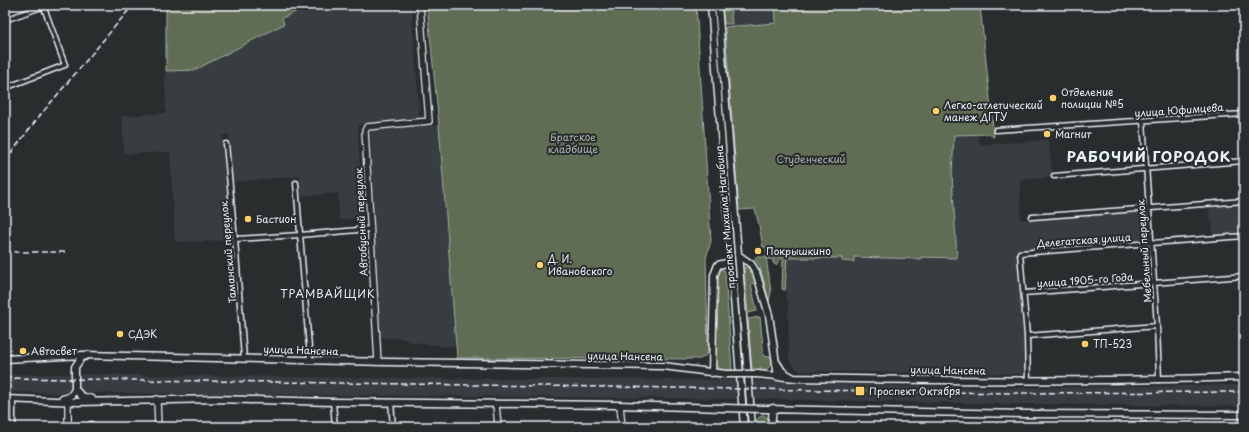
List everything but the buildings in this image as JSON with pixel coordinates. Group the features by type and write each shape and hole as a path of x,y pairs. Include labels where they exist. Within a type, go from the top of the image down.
{"main road":[{"name":"проспект Михаила Нагибина","path":"710,5 744,427"},
{"name":"проспект Михаила Нагибина","path":"718,5 752,427"},
{"path":"738,255 751,264 755,269 759,281 769,315 778,377"},
{"path":"712,373 714,275 718,265 731,262"},
{"path":"739,267 742,263 747,262"},
{"path":"52,400 71,396 75,389 75,368 81,358 89,355"},
{"name":"улица Нансена","path":"5,359 89,355 378,362 663,366 712,373 757,374 795,378 1028,381 1159,380 1244,377"},
{"path":"57,357 68,360 75,368"},
{"path":"765,375 773,369 777,362"},
{"path":"777,362 782,371 795,378"},
{"path":"75,389 81,396 101,401"},
{"path":"5,399 68,401 216,399 333,402 620,405 1018,414 1244,414"},
{"path":"771,427 773,408"}],"street":[{"name":"Автобусный переулок","path":"378,362 366,128 429,121 420,5"},
{"path":"5,20 43,6 65,66 5,88"},
{"name":"улица Юфимцева","path":"996,130 1244,114"},
{"name":"Мебельный переулок","path":"1143,121 1152,243 1159,380"},
{"name":"Таманский переулок","path":"226,144 244,358"},
{"path":"1054,176 1244,161"},
{"path":"296,184 310,360"},
{"path":"1032,217 1244,201"},
{"path":"235,239 370,229"},
{"name":"Делегатская улица","path":"1024,293 1020,253 1244,236"},
{"name":"улица 1905-го Года","path":"1024,293 1244,276"},
{"path":"1024,293 1028,336 1028,381"},
{"path":"1028,336 1157,326"},
{"path":"13,427 14,399"},
{"path":"157,399 158,427"},
{"path":"68,401 68,427"},
{"path":"333,402 335,427"},
{"path":"391,402 393,427"},
{"path":"496,404 498,427"},
{"path":"620,405 622,427"}],"shaded area":[{"path":"315,5 411,5 420,120 358,125 362,218 339,220 338,193 301,196 300,176 233,182 229,134 222,135 232,240 175,242 170,152 124,154 122,116 166,113 166,71 195,70 284,24 282,18"},
{"path":"729,5 776,5 777,23 730,27"},
{"path":"439,125 456,346 442,347 438,345 410,342 401,338 381,338 370,131"},
{"path":"954,135 978,135 980,145 1048,140 1053,177 1020,180 1021,220 1141,210 1147,220 1149,242 1018,251 1027,374 800,371 789,360 788,301 786,300 786,258 842,258 843,261 854,262 854,257 920,259 952,175"},
{"path":"1242,204 1244,207 1244,235 1213,237 1212,220 1210,220 1209,207"},
{"path":"57,374 368,378 753,380 789,383 999,388 1244,385 1244,406 999,404 777,399 5,392 5,375"},
{"path":"1154,424 1244,424 1244,427 1153,427"}],"green space":[{"path":"166,5 315,5 309,6 282,18 284,24 195,70 166,71"},
{"name":"Братское кладбище","path":"427,5 696,5 711,241 706,258 708,348 706,355 700,359 457,358 439,125"},
{"path":"722,5 730,5 732,24 724,24"},
{"name":"Студенческий","path":"775,5 980,5 994,137 989,134 954,135 952,175 957,258 921,257 921,259 854,257 854,262 842,261 842,258 787,258 785,290 782,289 783,258 780,258 776,265 773,263 773,259 767,259 766,247 763,247 755,209 739,210 725,29 725,27 776,23"},
{"path":"756,257 766,257 771,292 769,301 760,267 755,259"},
{"path":"744,267 751,268 756,283 751,284 757,311 748,313"},
{"path":"722,269 725,271 732,370 725,371 717,367 714,361 716,273 718,270"},
{"path":"760,317 764,357 773,356 772,364 767,369 752,369 748,319"},
{"path":"764,415 769,420 769,427 755,427 757,419"},
{"path":"1130,421 1146,421 1148,425 1147,427 1131,427"}],"railway":[{"path":"5,161 37,119 133,5"},
{"path":"5,252 66,252"},
{"path":"5,378 1015,393 1244,392"}],"place":[{"name":"Отделение полиции №5","path":"1053,98"},
{"name":"Легко-атлетический манеж ДГТУ","path":"936,111"},
{"name":"Магнит","path":"1047,134"},
{"name":"Бастион","path":"248,219"},
{"name":"Покрышкино","path":"758,251"},
{"name":"Д. И. Ивановского","path":"540,265"},
{"name":"СДЭК","path":"120,334"},
{"name":"ТП-523","path":"1085,344"},
{"name":"Автосвет","path":"23,351"},
{"name":"Проспект Октября","path":"860,391"}],"district":[{"name":"РАБОЧИЙ ГОРОДОК","path":"1149,157"},
{"name":"ТРАМВАЙЩИК","path":"328,294"}]}
